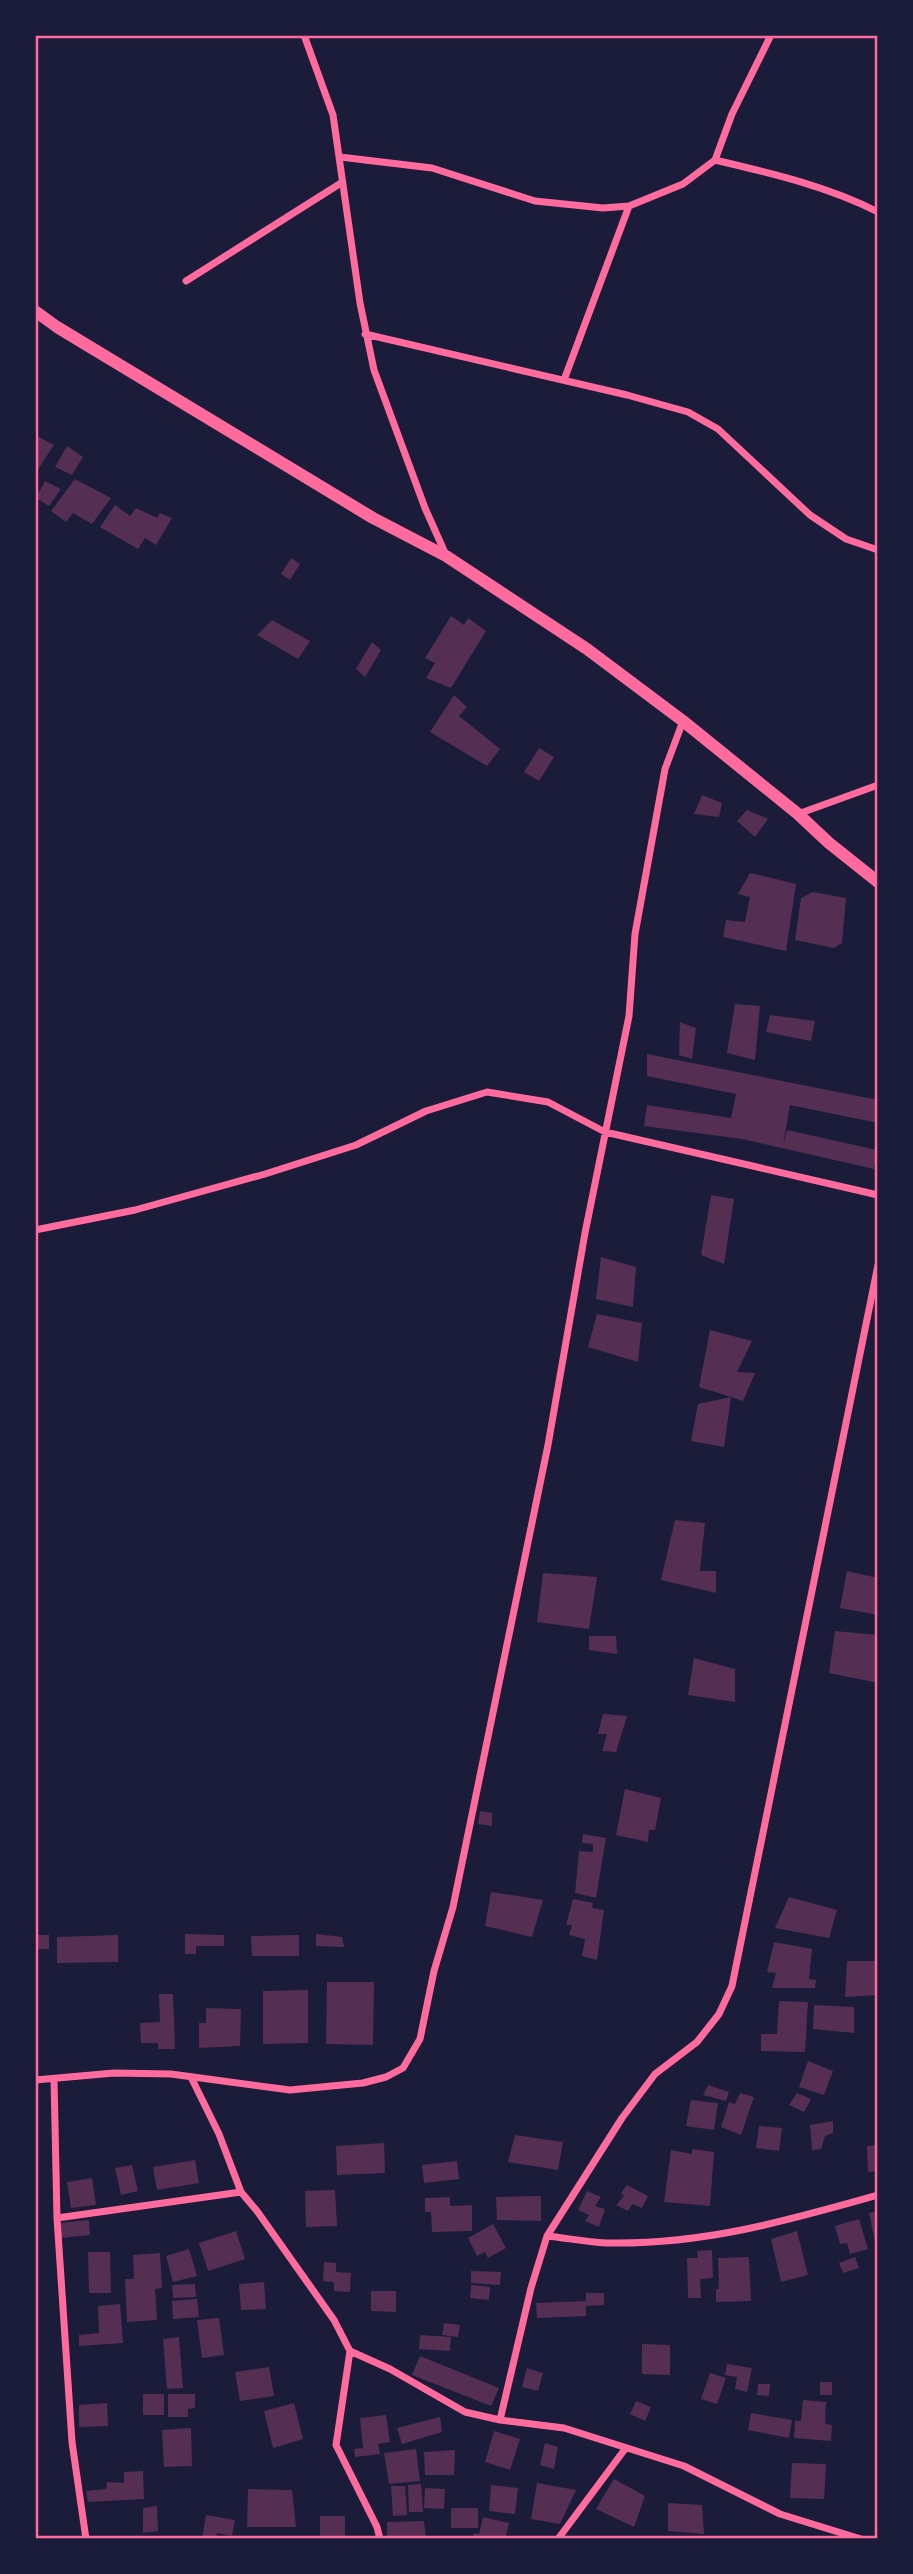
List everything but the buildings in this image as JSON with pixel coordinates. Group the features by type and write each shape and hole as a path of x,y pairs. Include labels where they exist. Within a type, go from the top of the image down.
{"street":[{"path":"304,35 333,115 365,334 374,370 425,508 446,556"},
{"path":"340,157 432,168 535,201 603,208 629,206 683,184 715,160 732,114 771,35"},
{"path":"715,160 785,177 854,200 878,212"},
{"path":"186,281 341,183"},
{"path":"564,380 629,206"},
{"path":"35,311 57,327 373,518 446,556 587,649 798,814 878,882"},
{"path":"365,334 627,395 688,412 718,429 810,515 846,539 878,550"},
{"path":"35,2080 114,2073 191,2077 290,2090 363,2083 386,2077 403,2068 420,2039 434,1971 453,1907 548,1445 629,1016 635,934 665,769 683,722"},
{"path":"798,814 878,785"},
{"path":"35,1230 135,1210 265,1174 356,1145 426,1111 487,1093 548,1102 605,1132 878,1195"},
{"path":"500,2420 531,2288 547,2236 622,2118 655,2074 697,2042 719,2014 732,1986 878,1265"},
{"path":"191,2077 219,2134 241,2192 334,2320 350,2351 336,2445 377,2527 380,2539"},
{"path":"54,2079 57,2218 72,2442 86,2539"},
{"path":"57,2218 241,2192"},
{"path":"547,2236 602,2243 715,2236 762,2227 878,2195"},
{"path":"350,2351 390,2369 465,2412 500,2420 564,2428 684,2466 780,2514 861,2539"},
{"path":"558,2539 625,2449"}]}
